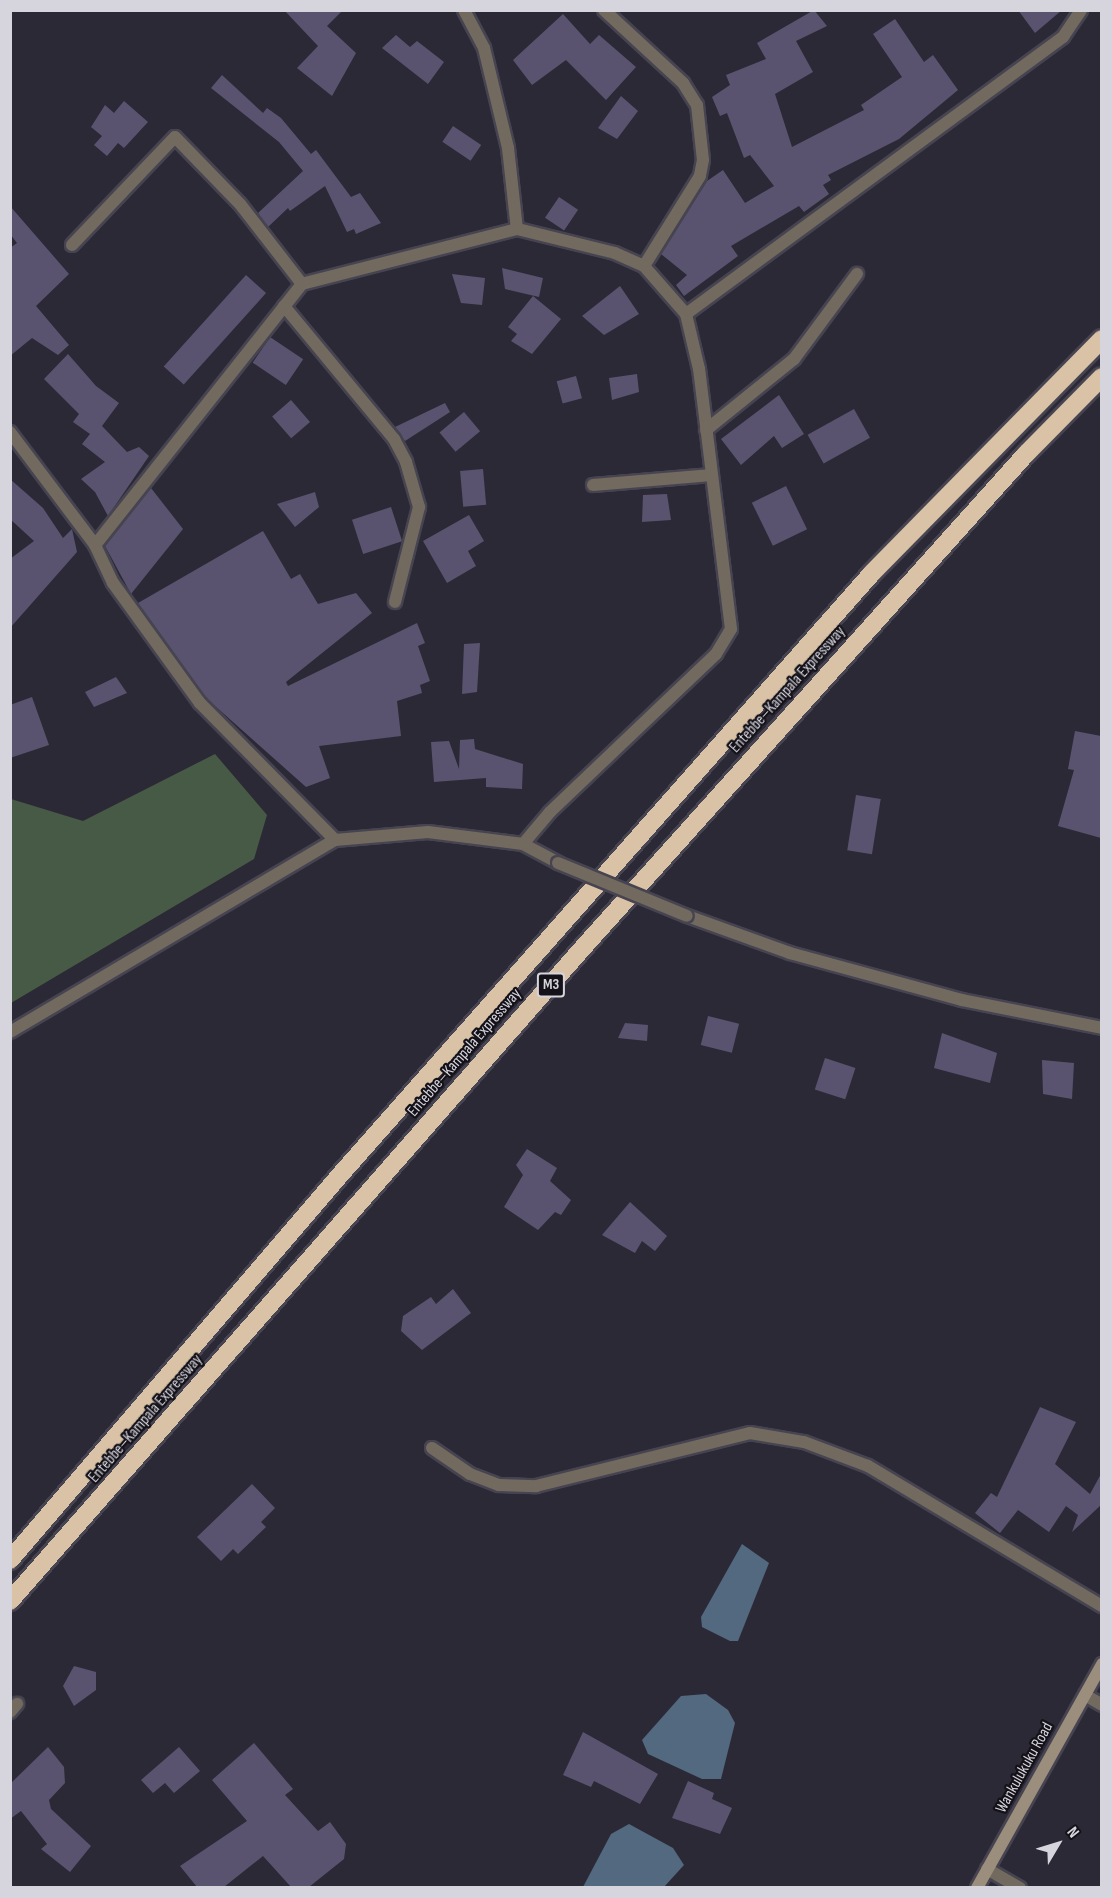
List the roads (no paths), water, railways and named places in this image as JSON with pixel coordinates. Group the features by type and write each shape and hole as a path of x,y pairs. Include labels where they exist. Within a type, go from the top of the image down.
{"highway":[{"name":"Entebbe–Kampala Expressway","path":"10,1560 340,1174 872,573 1101,339"},
{"name":"Entebbe–Kampala Expressway","path":"10,1601 588,942 1026,454 1101,377"}],"main road":[{"name":"Wankulukuku Road","path":"977,1887 1101,1665"}],"street":[{"path":"464,10 484,48 508,148 517,229"},
{"path":"604,10 683,84 697,105 703,160 700,176 644,266"},
{"path":"686,314 1063,37 1081,10"},
{"path":"72,245 175,137 240,204 302,284"},
{"path":"95,545 302,284 517,229 615,253 644,266 686,314 706,430 731,629 728,640 550,812 523,844"},
{"path":"706,430 794,359 856,274"},
{"path":"284,306 394,438 406,462 419,507 395,602"},
{"path":"10,432 95,545 114,583 200,703 335,840"},
{"path":"593,485 712,475"},
{"path":"10,1032 335,840 428,832 523,844 558,862 687,916 790,953 962,1000 1101,1028"},
{"path":"432,1448 490,1482 536,1486 750,1433 804,1442 868,1466 1101,1606"},
{"path":"1085,1695 1101,1705"},
{"path":"987,1869 1020,1887"}],"water":[{"path":"742,1544 769,1563 738,1641 730,1641 702,1627 701,1617"},
{"path":"706,1694 728,1710 735,1723 721,1779 702,1779 648,1754 642,1740 681,1696"},
{"path":"629,1824 673,1848 684,1865 664,1887 583,1887 611,1834"}]}
